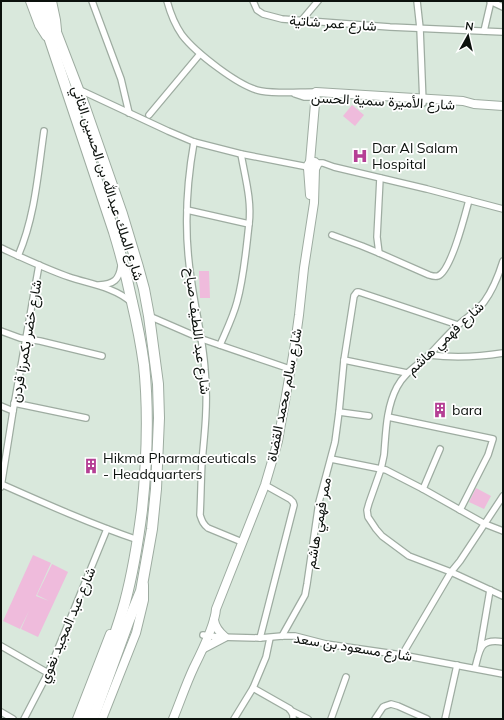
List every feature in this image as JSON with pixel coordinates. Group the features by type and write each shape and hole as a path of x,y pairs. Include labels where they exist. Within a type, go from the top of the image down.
{"highway":[{"name":"شارع الملك عبدالله بن الحسين الثاني","path":"37,1 46,6 70,101 122,258 140,338 147,400 144,485 138,540 131,579 119,622 83,719"},
{"name":"شارع الملك عبدالله بن الحسين الثاني","path":"54,39 78,89 122,214 138,267 149,316 158,384 160,418 152,529 141,591 93,719"}],"street":[{"path":"30,1 44,34 54,39"},
{"path":"92,1 121,79 129,113"},
{"name":"شارع الأميرة سمية الحسن","path":"166,1 175,23 182,34 200,54 245,86 260,91 293,93 304,97 318,95 352,95 466,106 474,104 503,106"},
{"name":"شارع عمر شاتية","path":"253,1 257,10 263,14 282,19 503,32"},
{"path":"301,20 318,1"},
{"path":"417,1 420,28 423,101"},
{"path":"484,31 491,1 503,7"},
{"path":"149,115 200,54"},
{"path":"78,89 194,142 241,154 313,166 334,166 503,209"},
{"name":"شارع سالم محمد القضاة","path":"194,668 196,655 214,620 216,609 264,485 278,441 295,344 304,268 314,203 313,166 317,127 318,95"},
{"path":"18,256 24,244 30,222 44,131"},
{"name":"شارع عبد اللطيف صباح","path":"194,142 187,210 187,232 191,276 202,339 207,390 200,515 204,525 208,528 242,542"},
{"path":"220,345 233,315 241,285 251,210 241,154"},
{"path":"379,252 377,237 380,178"},
{"path":"332,235 379,252 429,275 438,276 446,268 453,253 468,200"},
{"path":"187,210 249,224"},
{"path":"1,248 70,277 120,294 132,304"},
{"path":"97,285 109,284 117,279 120,272 122,258"},
{"name":"شارع فهمي هاشم","path":"503,261 485,302 458,325 429,355 407,373 401,380 389,406 384,455 368,510 368,517 382,536 409,556 451,572 503,596"},
{"name":"شارع خضر بكمرزا قردن","path":"1,485 39,265"},
{"name":"ممر فهمي هاشم","path":"282,636 305,595 319,502 335,442 344,360 354,296 357,292 359,292 458,325"},
{"path":"149,316 202,339 290,369"},
{"path":"1,331 14,337 26,340 40,341 102,356"},
{"path":"429,355 460,357 503,353"},
{"path":"344,360 407,373"},
{"path":"14,403 86,418"},
{"path":"1,406 13,411"},
{"path":"339,412 369,416"},
{"path":"388,417 493,440 488,455 460,510"},
{"path":"423,490 440,450"},
{"path":"331,459 381,469 399,477 485,524 503,531"},
{"path":"1,485 107,529 138,540"},
{"path":"260,638 294,506 290,499 264,485"},
{"path":"402,655 451,572 460,561 503,496"},
{"name":"شارع عبد المجيد نغوي","path":"24,719 48,673 107,529"},
{"path":"102,719 136,633 144,600 144,575"},
{"path":"77,719 131,579"},
{"path":"475,668 480,649 490,590"},
{"name":"شارع سالم محمد القضاة","path":"173,719 204,648 209,619 216,609"},
{"path":"204,648 224,637 217,630 214,620"},
{"name":"شارع مسعود بن سعد","path":"205,636 260,638 294,636 326,644 402,655 503,674"},
{"path":"234,719 253,688 266,657 270,638"},
{"path":"480,649 482,645 486,643 497,641 503,642"},
{"path":"1,646 48,673"},
{"path":"445,719 457,665"},
{"path":"331,719 346,677"},
{"path":"253,688 308,719"},
{"path":"375,719 385,706 391,704 427,719"},
{"path":"290,709 293,719"},
{"path":"1,712 13,719"}],"shaded area":[{"path":"352,105 364,115 355,126 343,116"},
{"path":"199,271 209,271 210,298 200,298"},
{"path":"476,488 491,496 484,509 469,502"},
{"path":"33,555 51,563 36,596 49,601 37,595 52,564 68,572 38,637 21,629 29,611 20,629 3,621"}],"place":[{"name":"Dar Al Salam Hospital","path":"360,156"},
{"name":"bara","path":"440,410"},
{"name":"Hikma Pharmaceuticals - Headquarters","path":"91,466"}]}
